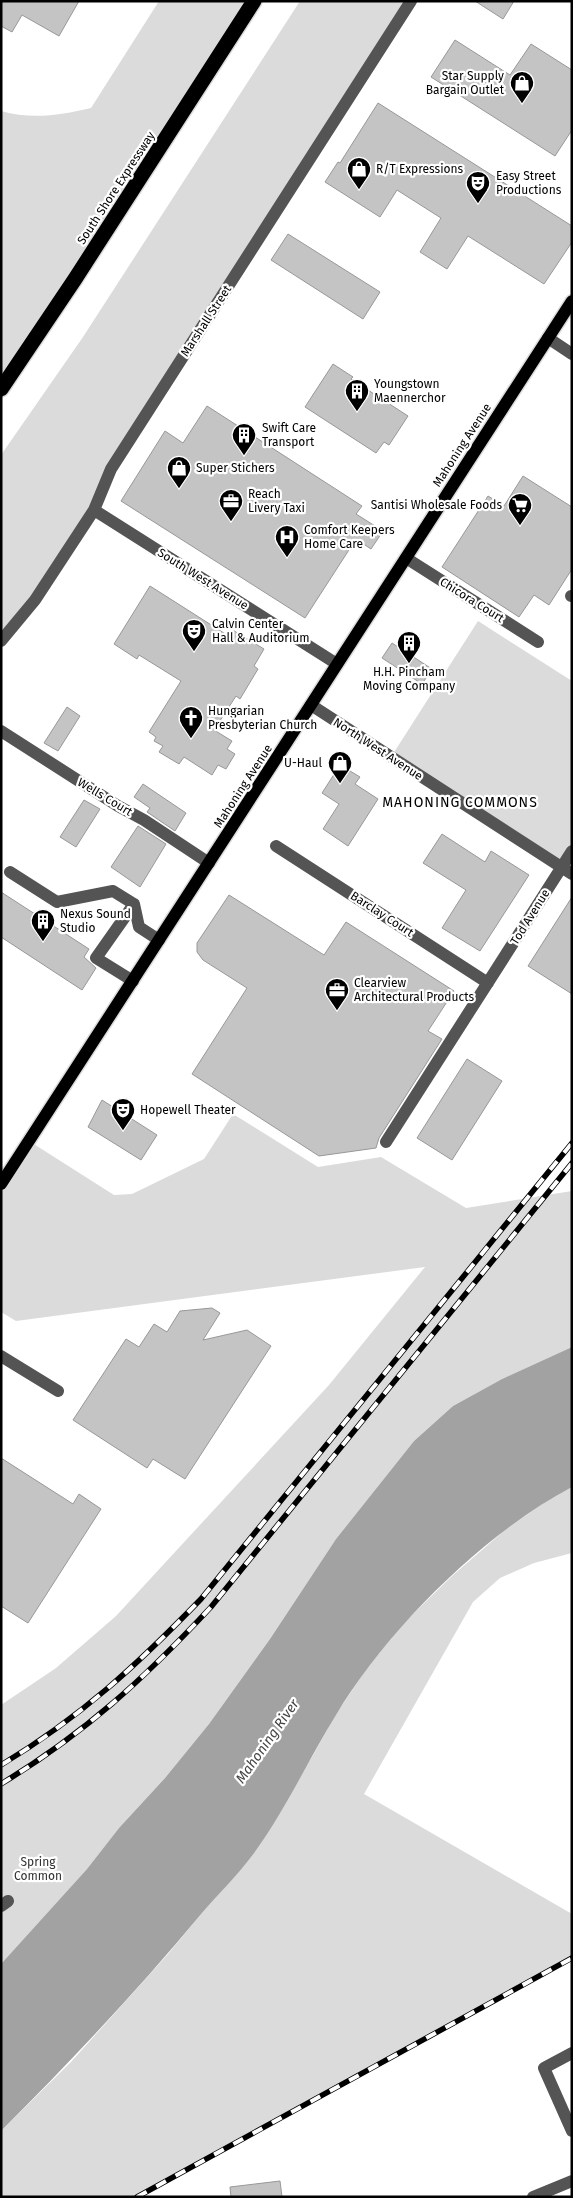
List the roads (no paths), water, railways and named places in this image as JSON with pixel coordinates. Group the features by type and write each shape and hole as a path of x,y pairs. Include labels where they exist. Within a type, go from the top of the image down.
{"highway":[{"name":"South Shore Expressway","path":"1,389 75,279 254,1"}],"main road":[{"name":"Mahoning Avenue","path":"1,1184 572,301"}],"street":[{"name":"Marshall Street","path":"1,641 35,600 94,510 111,469 411,1"},
{"path":"548,338 572,354"},
{"name":"South West Avenue","path":"94,510 337,664"},
{"name":"Chicora Court","path":"406,558 538,642"},
{"name":"North West Avenue","path":"311,705 566,871"},
{"name":"Wells Court","path":"1,731 209,863"},
{"name":"Barclay Court","path":"276,846 488,983"},
{"name":"Tod Avenue","path":"386,1142 488,983 566,871 572,851"},
{"path":"10,872 58,902 113,891 134,904 139,927 160,940"},
{"path":"133,982 96,958 134,904"},
{"path":"1,1356 58,1392"},
{"path":"572,2053 544,2068 572,2131"},
{"path":"533,2197 572,2181"}],"water":[{"name":"Mahoning River","path":"572,1347 572,1487 538,1507 505,1530 472,1557 410,1618 357,1683 325,1733 274,1823 245,1864 129,1997 1,2131 1,1964 87,1869 119,1828 165,1778 209,1724 270,1639 336,1539 414,1441 453,1406 502,1379"}],"railway":[{"path":"1,1765 83,1709 131,1668 201,1599 572,1143"},
{"path":"1,1784 87,1725 162,1658 211,1607 572,1163"},
{"path":"137,2197 572,1958"}],"place":[{"name":"Star Supply Bargain Outlet","path":"522,104"},
{"name":"R/T Expressions","path":"359,190"},
{"name":"Easy Street Productions","path":"478,204"},
{"name":"Youngstown Maennerchor","path":"357,412"},
{"name":"Swift Care Transport","path":"244,456"},
{"name":"Super Stichers","path":"179,489"},
{"name":"Reach Livery Taxi","path":"231,522"},
{"name":"Santisi Wholesale Foods","path":"520,526"},
{"name":"Comfort Keepers Home Care","path":"287,558"},
{"name":"Calvin Center Hall & Auditorium","path":"194,652"},
{"name":"H.H. Pincham Moving Company","path":"409,664"},
{"name":"Hungarian Presbyterian Church","path":"191,739"},
{"name":"U-Haul","path":"340,784"},
{"name":"Nexus Sound Studio","path":"43,942"},
{"name":"Clearview Architectural Products","path":"337,1011"},
{"name":"Hopewell Theater","path":"123,1131"}],"district":[{"name":"MAHONING COMMONS","path":"460,802"}],"park label":[{"name":"Spring Common","path":"38,1869"}]}
